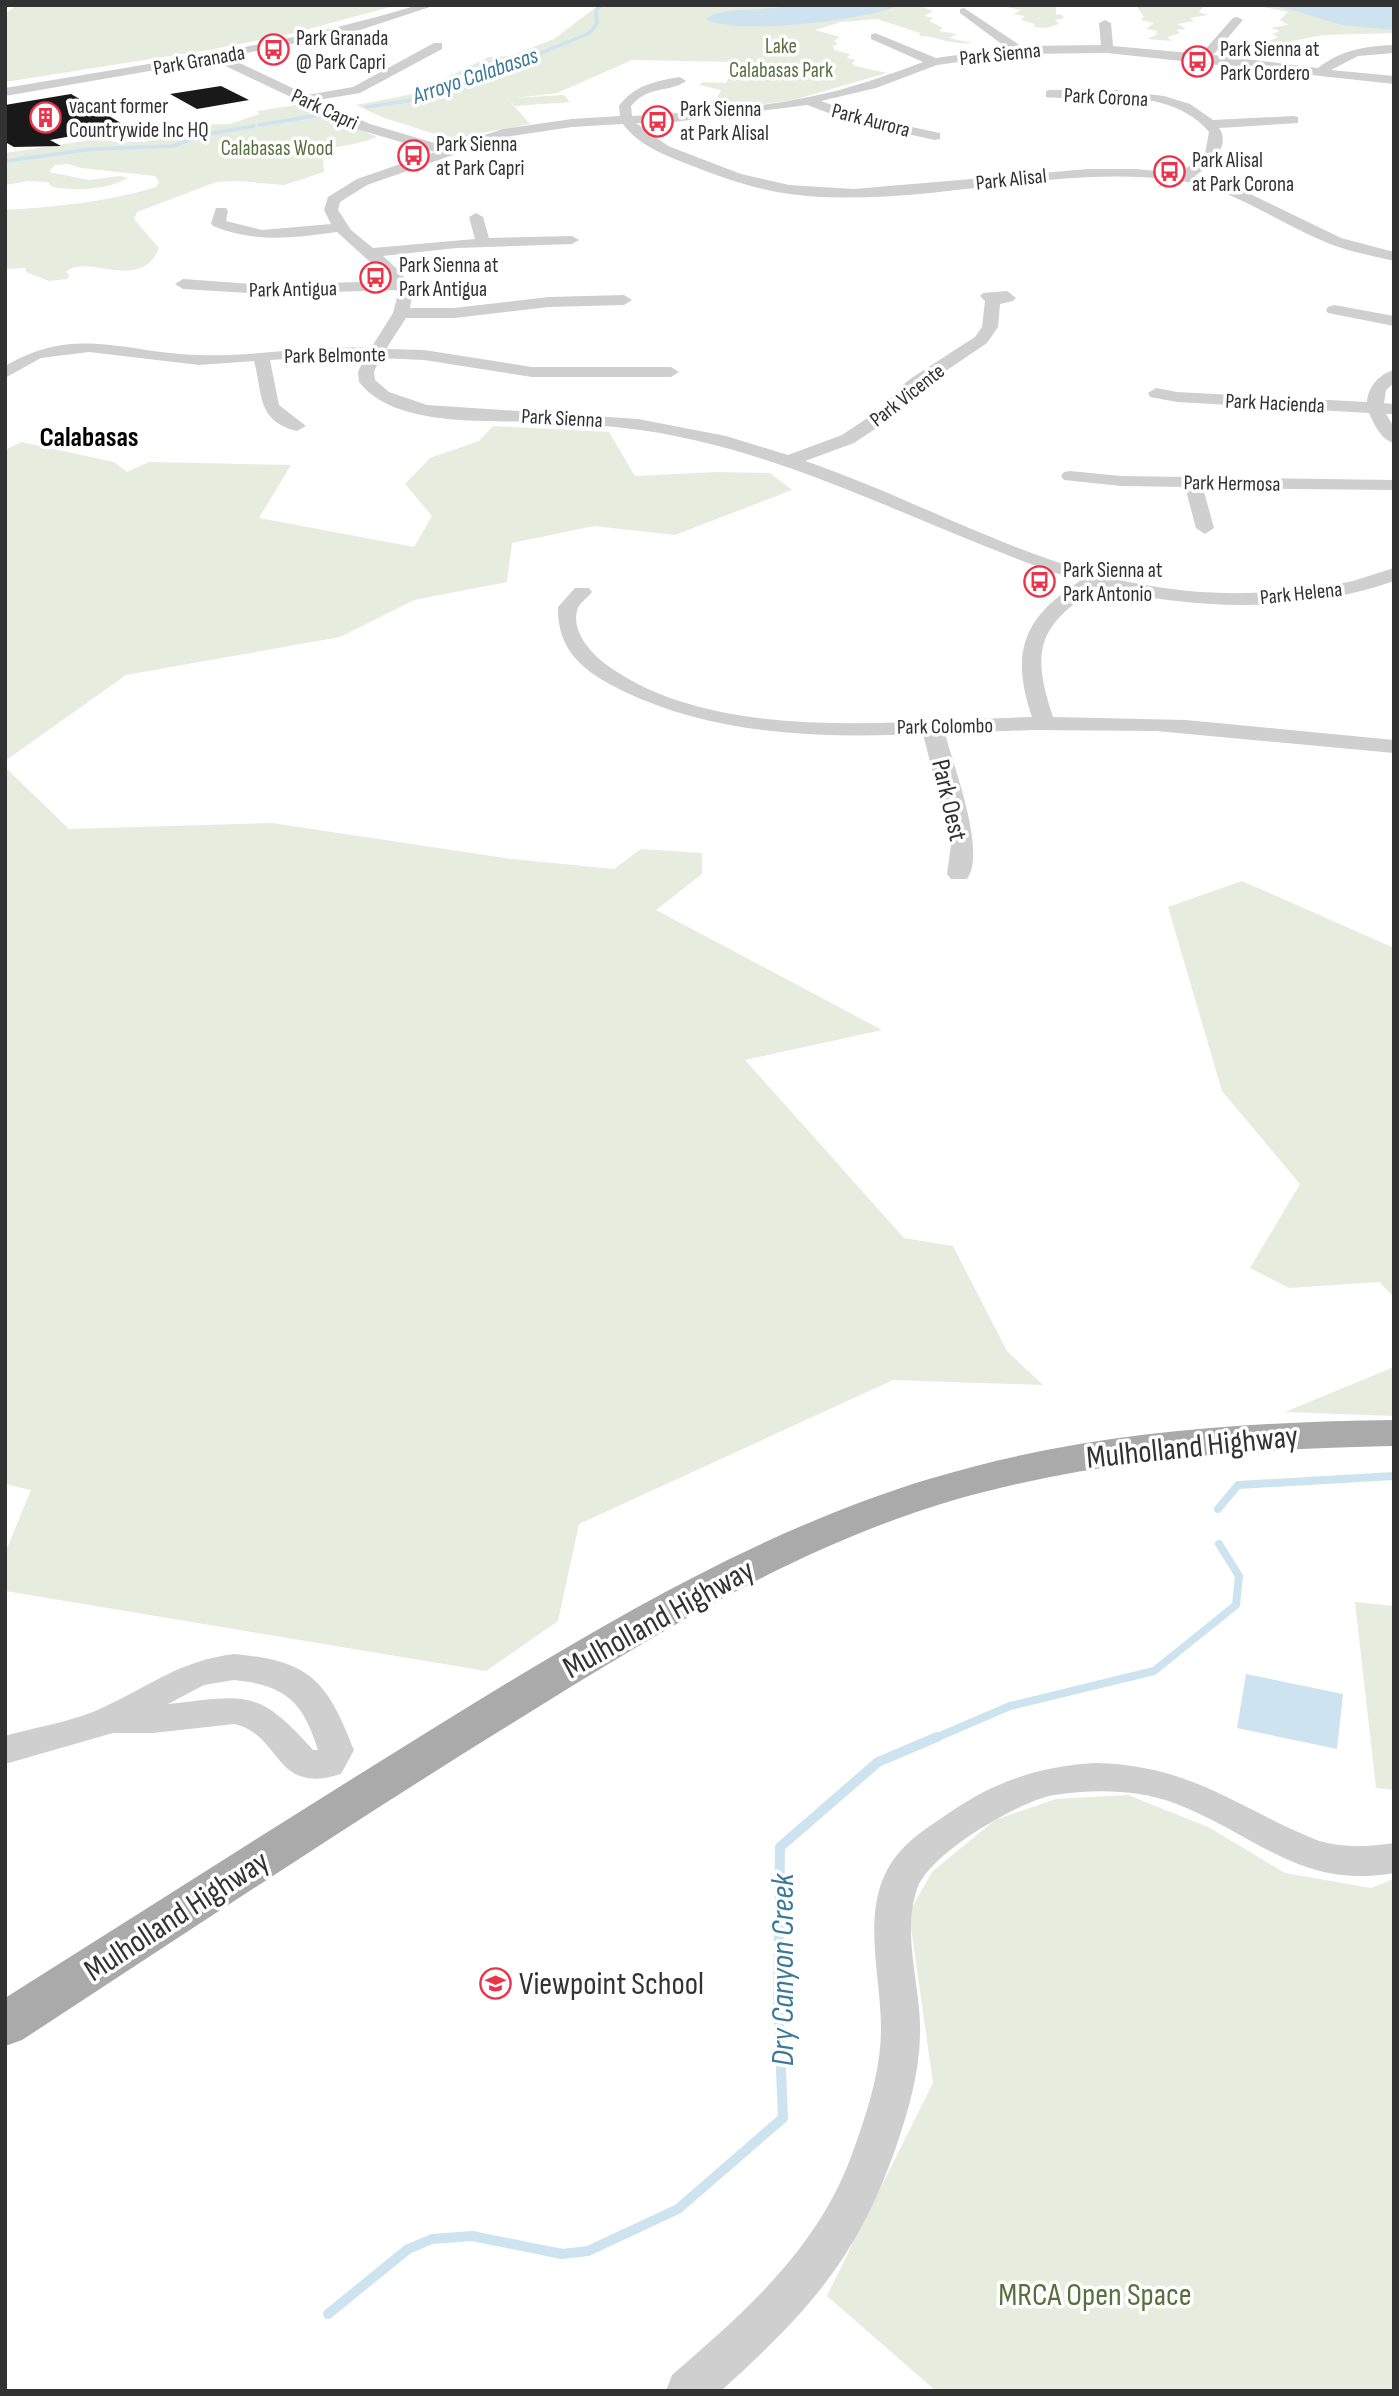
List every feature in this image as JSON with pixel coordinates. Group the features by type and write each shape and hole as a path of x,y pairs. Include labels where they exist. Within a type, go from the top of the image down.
{"main road":[{"name":"Mulholland Highway","path":"5,2025 359,1797 615,1638 715,1582 867,1514 1012,1471 1147,1446 1303,1434 1394,1433"}],"street":[{"name":"Park Granada","path":"220,54 335,28 411,5"},
{"name":"Park Granada","path":"5,89 337,33 431,5"},
{"path":"964,11 1017,50"},
{"path":"1204,58 1237,20"},
{"path":"1105,23 1107,49"},
{"path":"875,37 912,55 934,62"},
{"path":"311,97 356,90 438,46"},
{"name":"Park Sienna","path":"340,227 331,211 333,200 345,191 362,182 503,133 564,125 739,112 808,101 872,85 934,62 1017,50 1107,49 1394,80"},
{"path":"1322,71 1338,57 1348,53 1394,49"},
{"name":"Park Capri","path":"220,54 311,97 365,127 452,149"},
{"path":"628,120 625,106 635,94 646,88 680,81"},
{"name":"Park Corona","path":"1050,94 1116,93 1149,97 1186,108 1212,124"},
{"name":"Park Aurora","path":"808,101 861,120 935,136"},
{"name":"Park Alisal","path":"628,120 654,145 732,177 805,191 880,192 1082,172 1149,173 1183,177 1245,195 1328,238 1394,257"},
{"path":"1183,177 1208,161 1214,152 1216,132 1212,124 1293,120"},
{"path":"221,211 218,223 251,233 291,233 340,227 393,272 403,285"},
{"path":"476,217 483,243"},
{"path":"372,253 483,243 572,240"},
{"name":"Park Antigua","path":"183,284 230,290 280,291 403,285"},
{"name":"Park Sienna","path":"403,285 406,294 401,313 366,372 367,382 387,399 456,413 579,418 648,426 743,445 791,460 1054,567 1095,580 1167,594 1206,598"},
{"path":"401,313 454,313 549,302 624,300"},
{"name":"Park Vicente","path":"791,460 848,439 890,411 906,391 919,381 981,340 990,327 993,300"},
{"path":"1334,310 1394,321"},
{"name":"Park Belmonte","path":"5,373 35,355 70,348 107,348 199,360 261,358 309,352 375,353 432,356 485,367 531,372 671,372"},
{"path":"261,358 268,376 267,396 271,410 277,417 297,426"},
{"path":"1394,374 1378,391 1374,408 1379,423 1394,438"},
{"name":"Park Hacienda","path":"1156,393 1177,397 1394,409"},
{"name":"Park Hermosa","path":"1070,476 1193,482 1394,485"},
{"path":"1193,482 1205,528"},
{"name":"Park Helena","path":"1206,598 1310,594 1364,586 1394,574"},
{"path":"1044,723 1032,680 1031,655 1037,632 1049,614 1095,580"},
{"name":"Park Colombo","path":"582,592 568,607 568,630 585,659 632,689 681,707 764,724 826,728 1044,723 1159,725 1394,747"},
{"name":"Park Oest","path":"932,726 962,845 959,874"},
{"path":"5,1750 113,1719 193,1674 225,1666 258,1668 287,1679 309,1694 322,1716 336,1750 328,1764"},
{"path":"234,1710 258,1668"},
{"path":"113,1719 153,1719 234,1710 252,1714 264,1722 304,1764 328,1764 359,1797"},
{"path":"688,2391 786,2302 831,2246 859,2192 889,2099 900,2046 892,1930 895,1900 905,1872 927,1847 979,1811 1034,1785 1073,1778 1113,1777 1149,1781 1190,1794 1274,1839 1310,1854 1344,1863 1381,1862 1394,1858"}],"green space":[{"path":"17,5 397,5 290,34 208,50 5,82 5,14"},
{"name":"Lake Calabasas Park","path":"599,5 917,5 933,11 924,16 933,18 929,21 943,28 939,31 957,34 949,38 972,43 920,36 920,33 877,19 841,22 815,30 840,37 834,41 838,44 833,46 834,50 850,54 847,58 856,60 852,63 855,66 887,73 793,100 718,110 715,102 721,90 699,85 703,82 726,83 737,62 632,60 557,93 515,98 564,95 570,102 515,106 507,98 530,124 451,139 384,118 356,105 413,94 489,57 510,56 554,39"},
{"path":"997,5 1205,5 1199,12 1208,15 1190,18 1194,21 1178,24 1186,29 1176,30 1180,33 1167,37 1172,41 1147,39 1156,35 1157,31 1146,29 1154,23 1141,20 1144,17 1137,7 1056,6 1056,14 1064,18 1055,20 1059,24 1046,28 1034,27 1035,24 1021,20 1025,16 1013,14 1021,10"},
{"path":"1254,5 1394,5 1394,33 1324,35 1291,41 1294,43 1275,55 1265,50 1274,49 1271,47 1273,42 1269,41 1278,37 1272,34 1280,31 1271,28 1288,25 1280,20 1288,12"},
{"name":"Calabasas Wood","path":"303,104 377,137 319,150 316,152 323,159 324,172 284,185 216,182 137,212 134,219 159,248 151,261 140,268 127,271 75,267 66,272 68,279 49,281 26,272 26,268 5,269 5,210 100,200 156,187 159,182 155,176 81,168 68,164 55,165 49,172 89,180 120,176 128,178 111,185 81,189 52,187 48,182 28,181 5,185 5,153 98,139 144,142 167,137 165,136 170,125 230,124 260,114 257,111"},
{"path":"493,426 609,432 635,476 718,472 770,473 792,490 675,535 594,526 512,543 507,582 414,600 340,637 126,675 5,761 5,450 21,442 114,462 127,472 149,462 291,465 259,518 414,547 432,516 405,484 430,458 479,441"},
{"path":"5,767 69,829 272,823 512,859 614,869 641,849 702,853 702,874 656,910 882,1030 745,1060 904,1238 953,1246 1007,1351 1043,1385 893,1380 579,1524 558,1621 486,1671 5,1591 5,1553 31,1490 5,1484"},
{"path":"1242,881 1394,948 1394,1297 1379,1282 1289,1288 1250,1268 1300,1184 1222,1091 1168,907"},
{"path":"1394,1367 1394,1416 1285,1412"},
{"path":"1355,1602 1394,1606 1394,1790 1376,1788"},
{"name":"MRCA Open Space","path":"1128,1795 1210,1828 1285,1873 1371,1888 1394,1879 1394,2391 936,2391 827,2296 871,2206 873,2195 877,2195 933,2083 909,1913 932,1872 995,1820 1056,1799"}],"water":[{"path":"789,5 899,5 860,16 801,24 743,26 721,24 706,19 722,12"},
{"path":"1265,5 1394,5 1394,30 1342,25 1289,9"},
{"path":"1246,1674 1343,1694 1337,1749 1237,1728"}],"building":[{"path":"221,86 249,100 197,109 170,94"},
{"name":"vacant former Countrywide Inc HQ","path":"71,94 126,126 50,140 61,146 14,147 5,142 5,105"}],"waterway":[{"name":"Arroyo Calabasas","path":"366,107 420,99 437,93 479,69 526,59 590,33 597,23 596,10 602,5"},
{"name":"Arroyo Calabasas","path":"259,125 320,115"},
{"name":"Arroyo Calabasas","path":"5,161 93,149 173,146 203,135 254,126"},
{"name":"Dry Canyon Creek","path":"1218,1509 1238,1485 1394,1476"},
{"name":"Dry Canyon Creek","path":"933,1739 1010,1706 1154,1671 1236,1605 1239,1576 1219,1544"},
{"name":"Dry Canyon Creek","path":"328,2314 408,2249 432,2239 472,2236 562,2254 588,2251 678,2209 783,2118 778,1999 780,1847 878,1762 937,1737"}],"place":[{"name":"Park Granada @ Park Capri","path":"273,50"},
{"name":"Park Sienna at Park Cordero","path":"1197,61"},
{"name":"vacant former Countrywide Inc HQ","path":"46,118"},
{"name":"Park Sienna at Park Alisal","path":"657,121"},
{"name":"Park Sienna at Park Capri","path":"413,156"},
{"name":"Park Alisal at Park Corona","path":"1169,172"},
{"name":"Park Sienna at Park Antigua","path":"376,277"},
{"name":"Park Sienna at Park Antonio","path":"1040,582"},
{"name":"Viewpoint School","path":"496,1983"}],"district":[{"name":"Calabasas","path":"89,436"}]}
